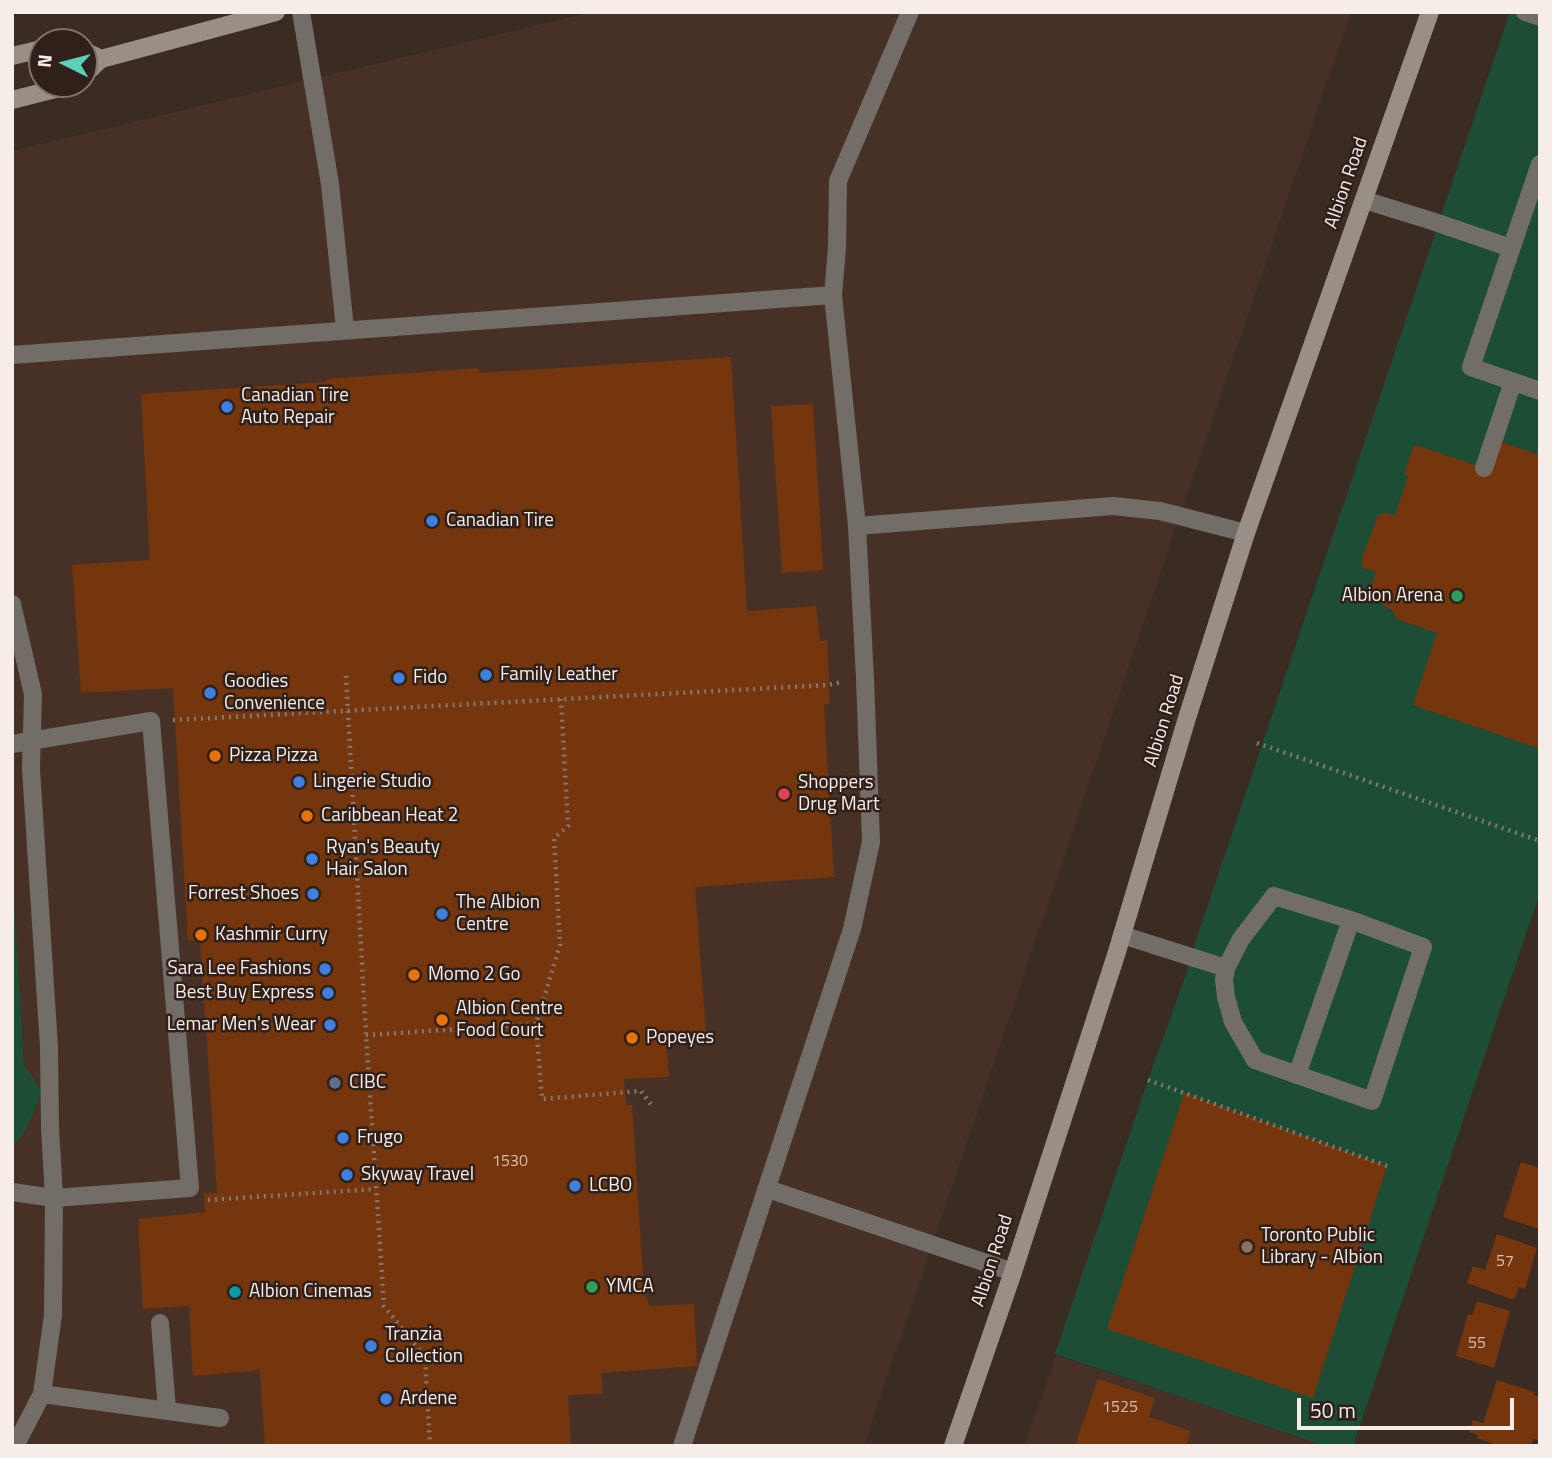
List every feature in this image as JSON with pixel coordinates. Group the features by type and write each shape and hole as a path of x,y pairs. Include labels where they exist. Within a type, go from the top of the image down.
{"main road":[{"path":"98,62 276,12"},
{"name":"Albion Road","path":"953,1446 1013,1272 1122,935 1246,533 1430,12"}],"lane":[{"path":"302,12 330,184 345,329"},
{"path":"682,1446 852,929 871,842 857,526 833,295 838,181 910,12"},
{"path":"1525,12 1540,18"},
{"path":"1540,164 1471,367 1540,391"},
{"path":"1364,200 1511,248"},
{"path":"12,355 833,295"},
{"path":"1485,468 1513,382"},
{"path":"857,526 1112,506 1160,511 1246,533"},
{"path":"12,604 33,694 31,769 49,1047 54,1198 53,1315 42,1394 15,1446"},
{"path":"12,744 151,721 190,1188 54,1198 12,1192"},
{"path":"1275,896 1351,920 1423,947 1372,1101 1255,1060 1233,1023 1224,980 1226,968 1241,939 1275,896"},
{"path":"1297,1075 1351,920"},
{"path":"1122,935 1226,968"},
{"path":"768,1189 1013,1272"},
{"path":"160,1323 167,1410"},
{"path":"42,1394 220,1418"}],"path":[{"path":"346,676 384,1306 425,1357 430,1446"},
{"path":"151,721 828,685 865,678"},
{"path":"561,699 568,826 554,838 560,945 536,1024 542,1100 641,1091 653,1107"},
{"path":"1257,743 1540,841"},
{"path":"366,1035 536,1024"},
{"path":"1148,1080 1387,1166"},
{"path":"190,1188 197,1200 376,1189"}],"shaded area":[{"path":"592,12 1351,12 864,1446 12,1446 12,151"},
{"path":"1056,1355 1325,1446 1024,1446"}],"green space":[{"name":"Albion Arena","path":"1510,12 1540,12 1540,892 1353,1446 1325,1446 1055,1354"},
{"path":"12,870 24,1065 42,1091 28,1126 12,1148"}],"building":[{"name":"The Albion Centre","path":"731,357 747,611 816,606 820,641 827,640 830,704 824,704 834,877 695,887 706,1033 666,1035 669,1077 624,1079 626,1105 632,1105 644,1293 650,1306 694,1304 697,1366 601,1373 603,1394 568,1395 571,1446 265,1446 260,1370 193,1376 189,1306 143,1309 138,1219 205,1212 204,1194 217,1193 200,940 188,941 173,688 81,693 72,565 150,560 141,394 326,382 327,379 479,368 480,373"},
{"path":"813,404 823,570 782,573 771,406"},
{"name":"Albion Arena","path":"1501,442 1540,455 1540,749 1413,705 1437,633 1397,619 1393,611 1382,604 1382,600 1372,594 1371,587 1376,572 1364,568 1362,564 1378,515 1395,515 1408,477 1405,470 1416,445 1484,468"},
{"name":"Toronto Public Library - Albion","path":"1184,1093 1387,1166 1313,1398 1107,1329"},
{"path":"1521,1162 1540,1168 1539,1229 1503,1217"},
{"path":"1497,1234 1537,1248 1525,1289 1519,1287 1514,1300 1467,1283 1473,1266 1485,1270"},
{"path":"1477,1301 1510,1311 1494,1368 1456,1356 1468,1314 1472,1315"},
{"path":"1098,1379 1155,1398 1149,1417 1191,1431 1186,1446 1075,1446"},
{"path":"1497,1380 1534,1392 1534,1395 1540,1397 1539,1441 1533,1439 1531,1446 1499,1446 1469,1432 1473,1420 1483,1423"}],"place":[{"name":"Canadian Tire Auto Repair","path":"227,407"},
{"name":"Canadian Tire","path":"432,521"},
{"name":"Albion Arena","path":"1457,596"},
{"name":"Family Leather","path":"486,675"},
{"name":"Fido","path":"399,678"},
{"name":"Goodies Convenience","path":"210,693"},
{"name":"Pizza Pizza","path":"215,756"},
{"name":"Lingerie Studio","path":"299,782"},
{"name":"Shoppers Drug Mart","path":"784,794"},
{"name":"Caribbean Heat 2","path":"307,816"},
{"name":"Ryan's Beauty Hair Salon","path":"312,859"},
{"name":"Forrest Shoes","path":"313,894"},
{"name":"The Albion Centre","path":"442,914"},
{"name":"Kashmir Curry","path":"201,935"},
{"name":"Sara Lee Fashions","path":"325,969"},
{"name":"Momo 2 Go","path":"414,975"},
{"name":"Best Buy Express","path":"328,993"},
{"name":"Albion Centre Food Court","path":"442,1020"},
{"name":"Lemar Men's Wear","path":"330,1025"},
{"name":"Popeyes","path":"632,1038"},
{"name":"CIBC","path":"335,1083"},
{"name":"Frugo","path":"343,1138"},
{"name":"Skyway Travel","path":"347,1175"},
{"name":"LCBO","path":"575,1186"},
{"name":"Toronto Public Library - Albion","path":"1247,1247"},
{"name":"YMCA","path":"592,1287"},
{"name":"Albion Cinemas","path":"235,1292"},
{"name":"Tranzia Collection","path":"371,1346"},
{"name":"Ardene","path":"386,1399"}]}
